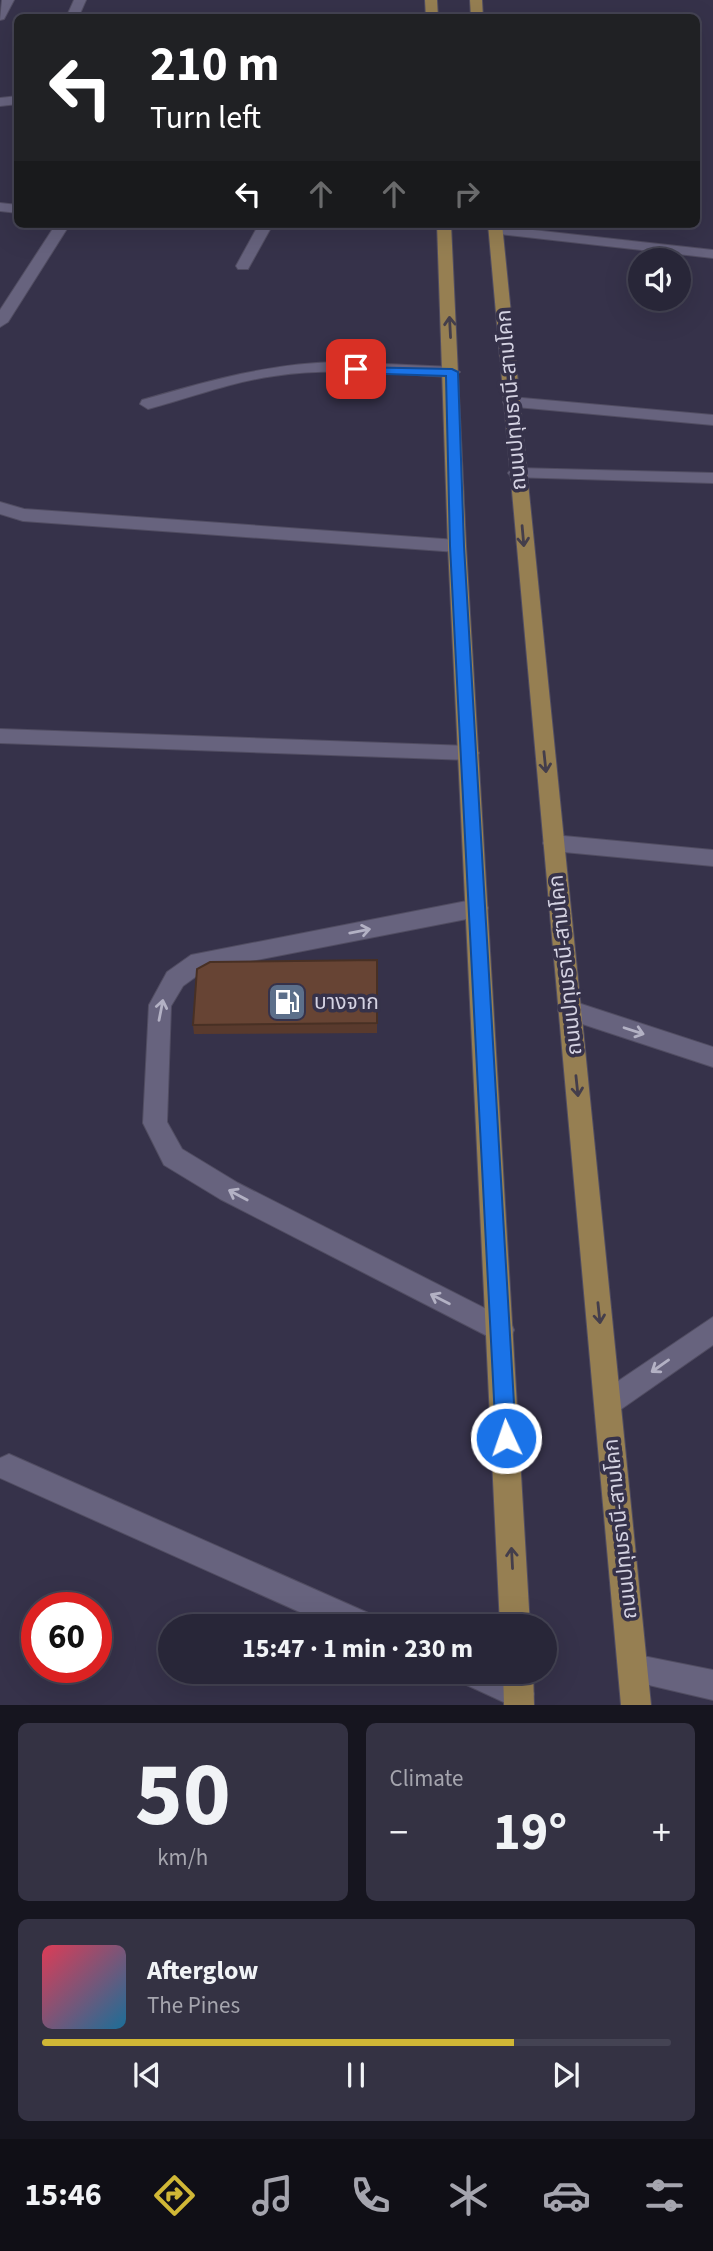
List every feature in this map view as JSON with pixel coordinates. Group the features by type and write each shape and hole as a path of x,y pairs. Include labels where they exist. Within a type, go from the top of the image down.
{"main road":[{"path":"444,228 457,546 514,1614"},
{"name":"ถนนปทุมธานี-สามโคก","path":"496,228 517,473 636,1705"}],"street":[{"path":"0,16 8,0"},
{"path":"0,322 59,228"},
{"path":"243,266 263,228"},
{"path":"504,228 713,254"},
{"path":"148,404 226,380 273,370 309,368 452,372"},
{"path":"511,402 713,420"},
{"path":"517,473 713,478"},
{"path":"0,508 23,515 457,546"},
{"path":"0,736 468,753"},
{"path":"553,844 713,858"},
{"path":"477,908 199,962 175,979 160,1005 155,1123 173,1157 229,1191 501,1330"},
{"path":"569,1010 713,1057"},
{"path":"608,1403 713,1330"},
{"path":"9,1468 338,1614"},
{"path":"633,1669 713,1685"}],"building":[{"name":"บางจาก","path":"377,960 377,1023 193,1025 197,969 210,962"}],"place":[{"name":"บางจาก","path":"287,1002"}],"route":[{"path":"356,369 452,372 457,546 506,1438"}]}
